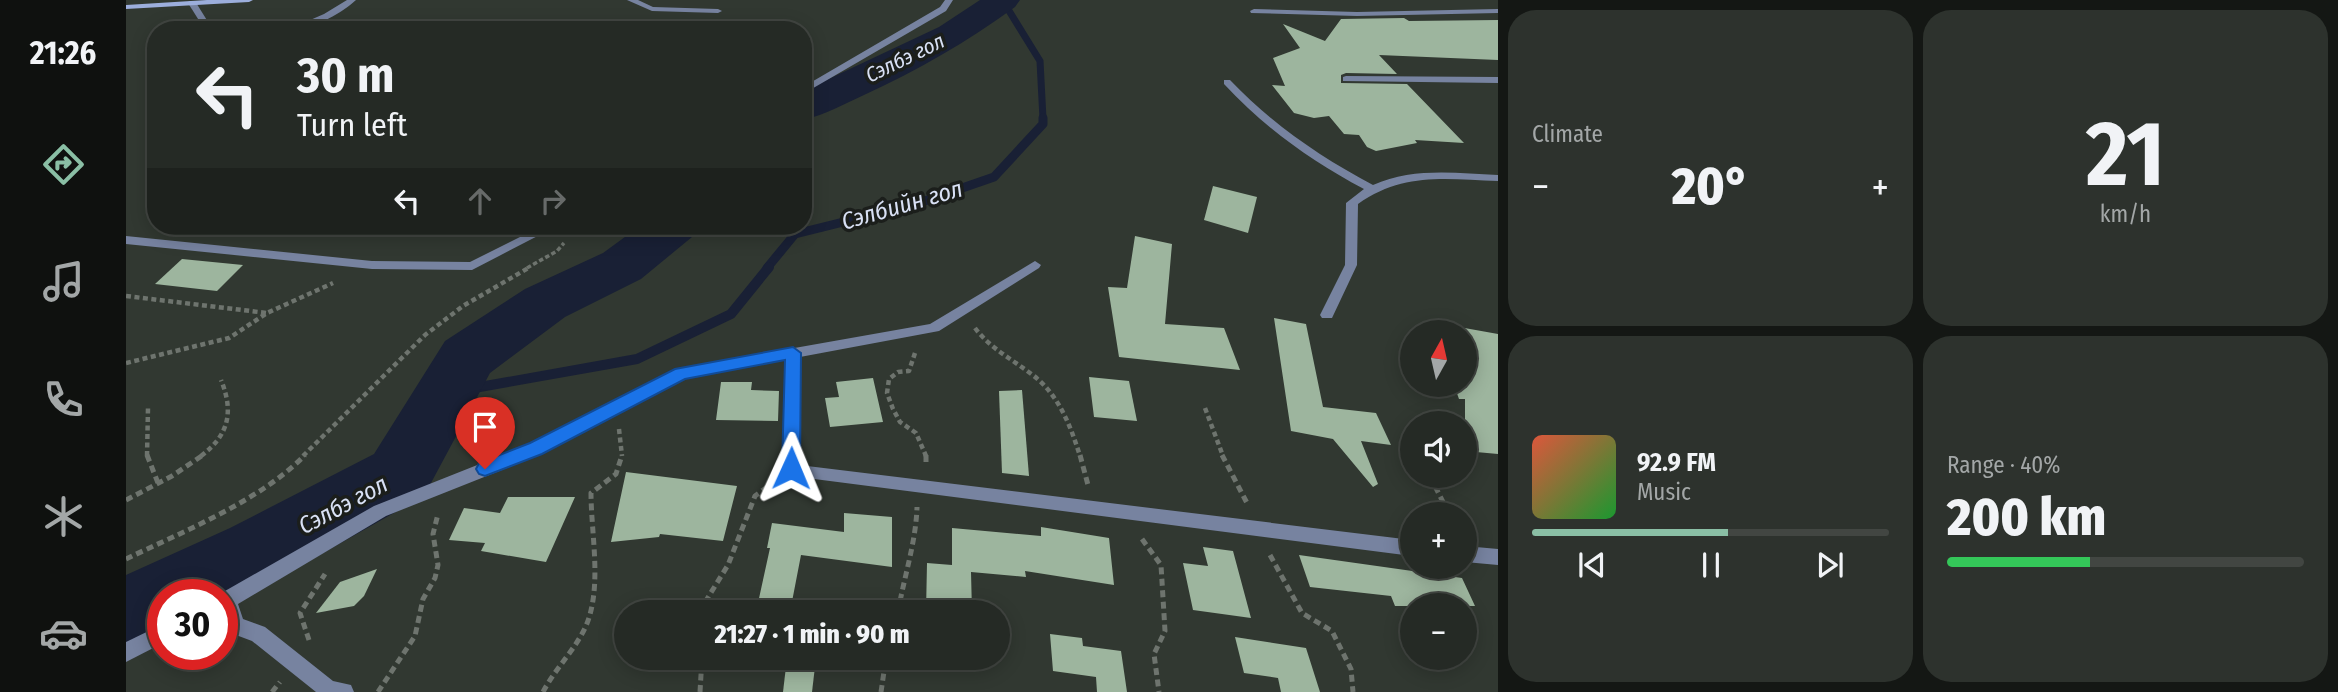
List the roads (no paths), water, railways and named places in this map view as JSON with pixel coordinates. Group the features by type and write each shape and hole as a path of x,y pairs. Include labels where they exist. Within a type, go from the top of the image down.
{"main road":[{"path":"126,7 249,0"}],"street":[{"path":"314,21 352,0"},
{"path":"631,0 652,9 718,11"},
{"path":"812,86 943,9 948,0"},
{"path":"192,3 203,21"},
{"path":"1254,10 1357,14 1498,11"},
{"path":"1346,79 1498,80"},
{"path":"1227,82 1255,114 1319,157 1328,167 1370,188"},
{"path":"1327,315 1351,265 1352,203 1370,188 1399,177 1498,178"},
{"path":"126,240 372,265 472,266 533,235"},
{"path":"238,593 380,511 536,449 681,373 933,328 1035,265"},
{"path":"793,353 791,468 1400,547"},
{"path":"1477,555 1498,557"},
{"path":"238,626 258,634 328,690 344,692"},
{"path":"126,652 147,641"}],"waterway":[{"name":"Сэлбэ гол","path":"812,103 881,72 952,35 1003,0"},
{"name":"Сэлбийн гол","path":"1003,1 1040,61 1043,119"},
{"name":"Сэлбийн гол","path":"812,230 916,204 994,177 1043,124 1043,119"},
{"name":"Сэлбэ гол","path":"204,579 399,475 467,357 545,303 622,266 662,235"},
{"name":"Сэлбийн гол","path":"767,268 794,235"},
{"name":"Сэлбийн гол","path":"446,393 637,359 731,314 769,267"},
{"name":"Сэлбэ гол","path":"126,617 147,607"}]}
